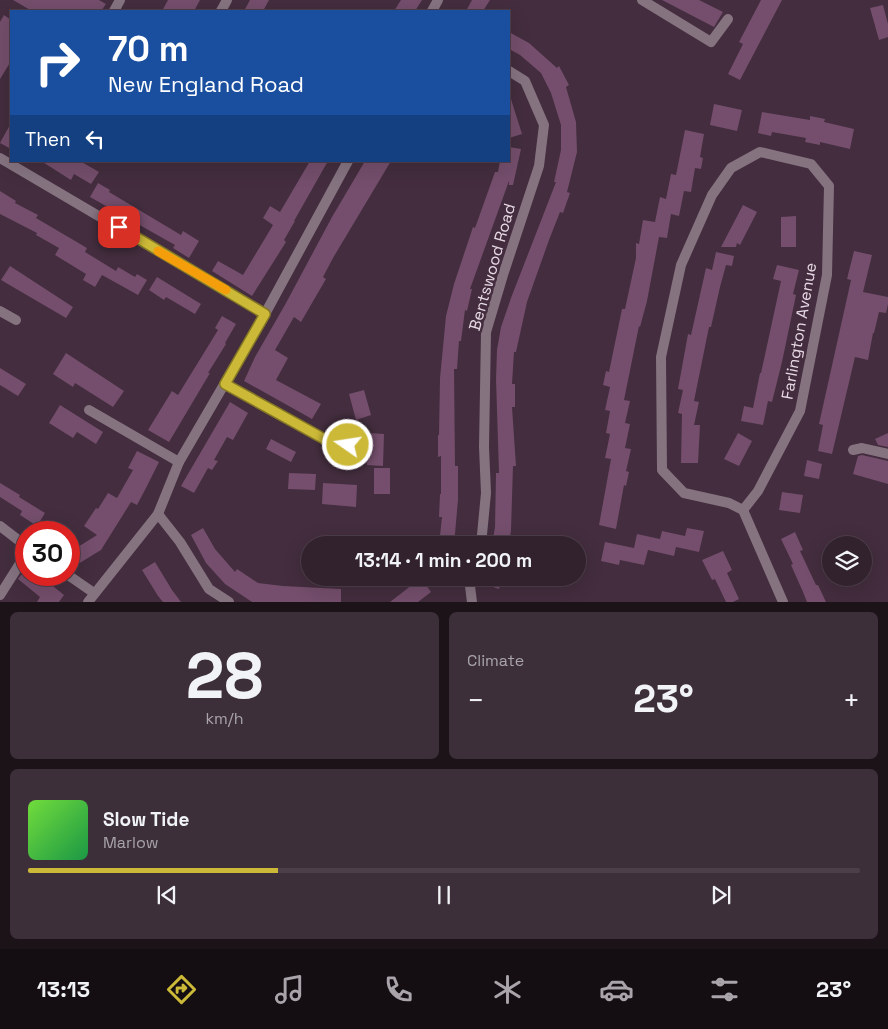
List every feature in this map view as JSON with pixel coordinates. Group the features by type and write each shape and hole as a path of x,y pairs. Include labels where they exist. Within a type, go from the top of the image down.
{"street":[{"path":"642,0 711,42 728,19"},
{"name":"Bentswood Road","path":"482,536 486,493 484,447 486,332 502,274 539,166 544,125 525,81 510,72"},
{"name":"Farlington Avenue","path":"760,152 811,164 829,186 827,275 800,411 758,491 743,510 729,503 684,493 662,470 661,357 681,265 712,195 731,168 760,152"},
{"path":"80,586 91,597 158,514 179,462 265,314 347,162"},
{"path":"23,165 265,314"},
{"path":"0,311 16,320"},
{"path":"225,384 337,446 348,445"},
{"path":"89,410 179,462"},
{"path":"333,458 337,446"},
{"path":"853,450 862,448 888,454"},
{"path":"743,510 783,602"},
{"path":"158,514 180,542 209,590 229,602"},
{"path":"0,526 15,538"},
{"path":"4,602 0,595 15,571"},
{"path":"470,586 472,602"}],"building":[{"path":"13,0 99,0 106,4 102,10 30,10"},
{"path":"168,0 200,0 195,10 163,10"},
{"path":"250,0 269,0 264,10 245,10"},
{"path":"401,0 422,0 416,10 395,10"},
{"path":"472,0 490,0 484,10 467,10"},
{"path":"662,0 699,0 723,12 714,27"},
{"path":"761,0 782,0 740,80 728,74 743,44 739,42"},
{"path":"883,5 888,24 888,37 879,40 870,8"},
{"path":"4,15 10,19 10,63 0,79 0,22"},
{"path":"510,33 529,43 557,68 559,66 569,85 566,87 576,122 577,152 567,192 570,193 563,213 560,212 527,302 516,352 514,352 512,384 515,384 515,407 512,407 516,466 513,466 511,530 510,536 494,536 496,473 499,473 496,379 497,350 501,327 556,182 554,182 561,150 561,125 551,93 541,73 520,55 510,50"},
{"path":"510,99 511,99 522,134 510,138"},
{"path":"714,104 742,110 737,131 710,125"},
{"path":"762,112 810,120 810,116 825,119 824,122 854,129 850,149 820,142 820,145 805,142 806,138 772,132 771,136 758,133"},
{"path":"10,125 10,148 0,143"},
{"path":"685,130 704,134 700,157 703,158 701,169 695,168 691,192 684,191 679,216 671,214 667,238 659,237 647,301 639,326 624,400 630,401 625,423 630,424 625,448 631,449 626,471 629,472 626,486 624,485 616,529 599,525 611,459 605,458 610,434 606,433 610,411 605,410 610,387 603,385 606,371 609,372 622,309 625,309 636,258 636,243 639,244 643,220 655,222 660,197 666,199 671,174 676,175"},
{"path":"510,147 521,149 513,185 509,185 509,181 470,289 472,289 467,311 465,310 461,341 459,341 457,369 454,369 455,466 458,466 458,500 455,536 440,536 442,517 439,517 441,456 438,457 438,435 440,378 446,316 454,284 473,227 475,228 495,172 498,172 500,162 510,162"},
{"path":"43,162 82,162 99,172 91,184 74,174 71,180"},
{"path":"309,162 327,162 284,240 286,242 252,296 212,271 218,261 243,275 273,225 263,218 270,206 280,212"},
{"path":"364,162 390,162 333,258 323,277 326,279 301,322 294,317 275,350 288,358 276,380 321,404 312,419 244,381 255,357"},
{"path":"98,183 110,190 109,192 181,235 183,231 199,241 189,258 173,248 175,245 90,197"},
{"path":"0,191 16,201 15,203 38,215 36,218 87,248 85,252 116,271 118,267 135,277 137,274 147,280 138,295 102,275 95,287 83,280 86,274 55,255 59,248 36,235 37,233 0,214"},
{"path":"743,205 757,212 740,245 737,243 736,247 721,247"},
{"path":"796,216 796,247 781,247 781,217"},
{"path":"854,251 872,255 863,292 888,297 888,304 886,313 879,312 868,360 855,357 832,454 818,451 823,425 819,424 851,280 847,279"},
{"path":"716,252 734,256 732,266 726,265 711,327 709,327 694,401 699,402 694,425 700,425 698,463 681,463 682,414 678,413 683,390 678,389 688,334 691,335 706,268 712,270"},
{"path":"777,265 799,270 793,294 796,295 782,362 772,402 768,401 763,425 741,421 744,406 753,408 781,281 773,279"},
{"path":"10,266 73,307 66,318 1,280"},
{"path":"157,277 201,304 195,314 166,297 164,300 149,290"},
{"path":"222,316 236,324 208,373 210,373 169,442 148,430 172,391 178,395 218,330 215,328"},
{"path":"66,353 124,391 113,407 75,383 73,387 53,374"},
{"path":"0,368 26,384 18,396 0,385"},
{"path":"364,390 371,415 356,420 349,394"},
{"path":"230,402 248,413 233,440 227,437 214,460 218,461 212,470 208,468 194,493 181,486"},
{"path":"60,405 103,432 96,444 77,432 73,438 49,423"},
{"path":"370,433 384,434 383,466 367,465"},
{"path":"738,433 752,441 739,466 724,459"},
{"path":"888,433 888,447 878,445 875,439"},
{"path":"271,439 296,452 291,462 266,449"},
{"path":"137,451 159,462 137,505 131,502 101,550 80,563 80,546 97,535 84,526 108,493 117,498 133,470 128,468"},
{"path":"862,455 888,461 888,484 853,474 858,456"},
{"path":"807,460 822,464 819,479 804,476"},
{"path":"374,468 390,468 390,494 374,494"},
{"path":"289,473 316,474 315,490 288,489"},
{"path":"0,483 45,513 40,521 29,521 20,515 22,511 0,497"},
{"path":"323,483 357,485 356,507 322,504"},
{"path":"782,492 803,495 800,513 779,510"},
{"path":"203,528 215,549 235,572 237,569 258,583 341,589 341,602 252,602 225,584 206,563 191,535"},
{"path":"687,528 704,531 699,552 676,547 674,556 648,550 644,565 620,560 619,565 601,561 605,542 634,548 637,534 660,539 662,531 685,536"},
{"path":"795,532 803,550 800,551 826,602 807,602 791,565 793,564 781,539"},
{"path":"723,551 732,570 727,573 739,599 733,602 726,602 715,579 712,580 702,560"},
{"path":"155,562 181,602 163,602 158,596 142,570"},
{"path":"27,586 53,586 64,595 59,602 37,602 40,597"},
{"path":"411,586 427,586 431,592 418,602 390,602"}],"slow traffic":[{"path":"158,251 226,290"}],"route":[{"path":"119,227 265,314 225,384 337,446 348,445"}]}
